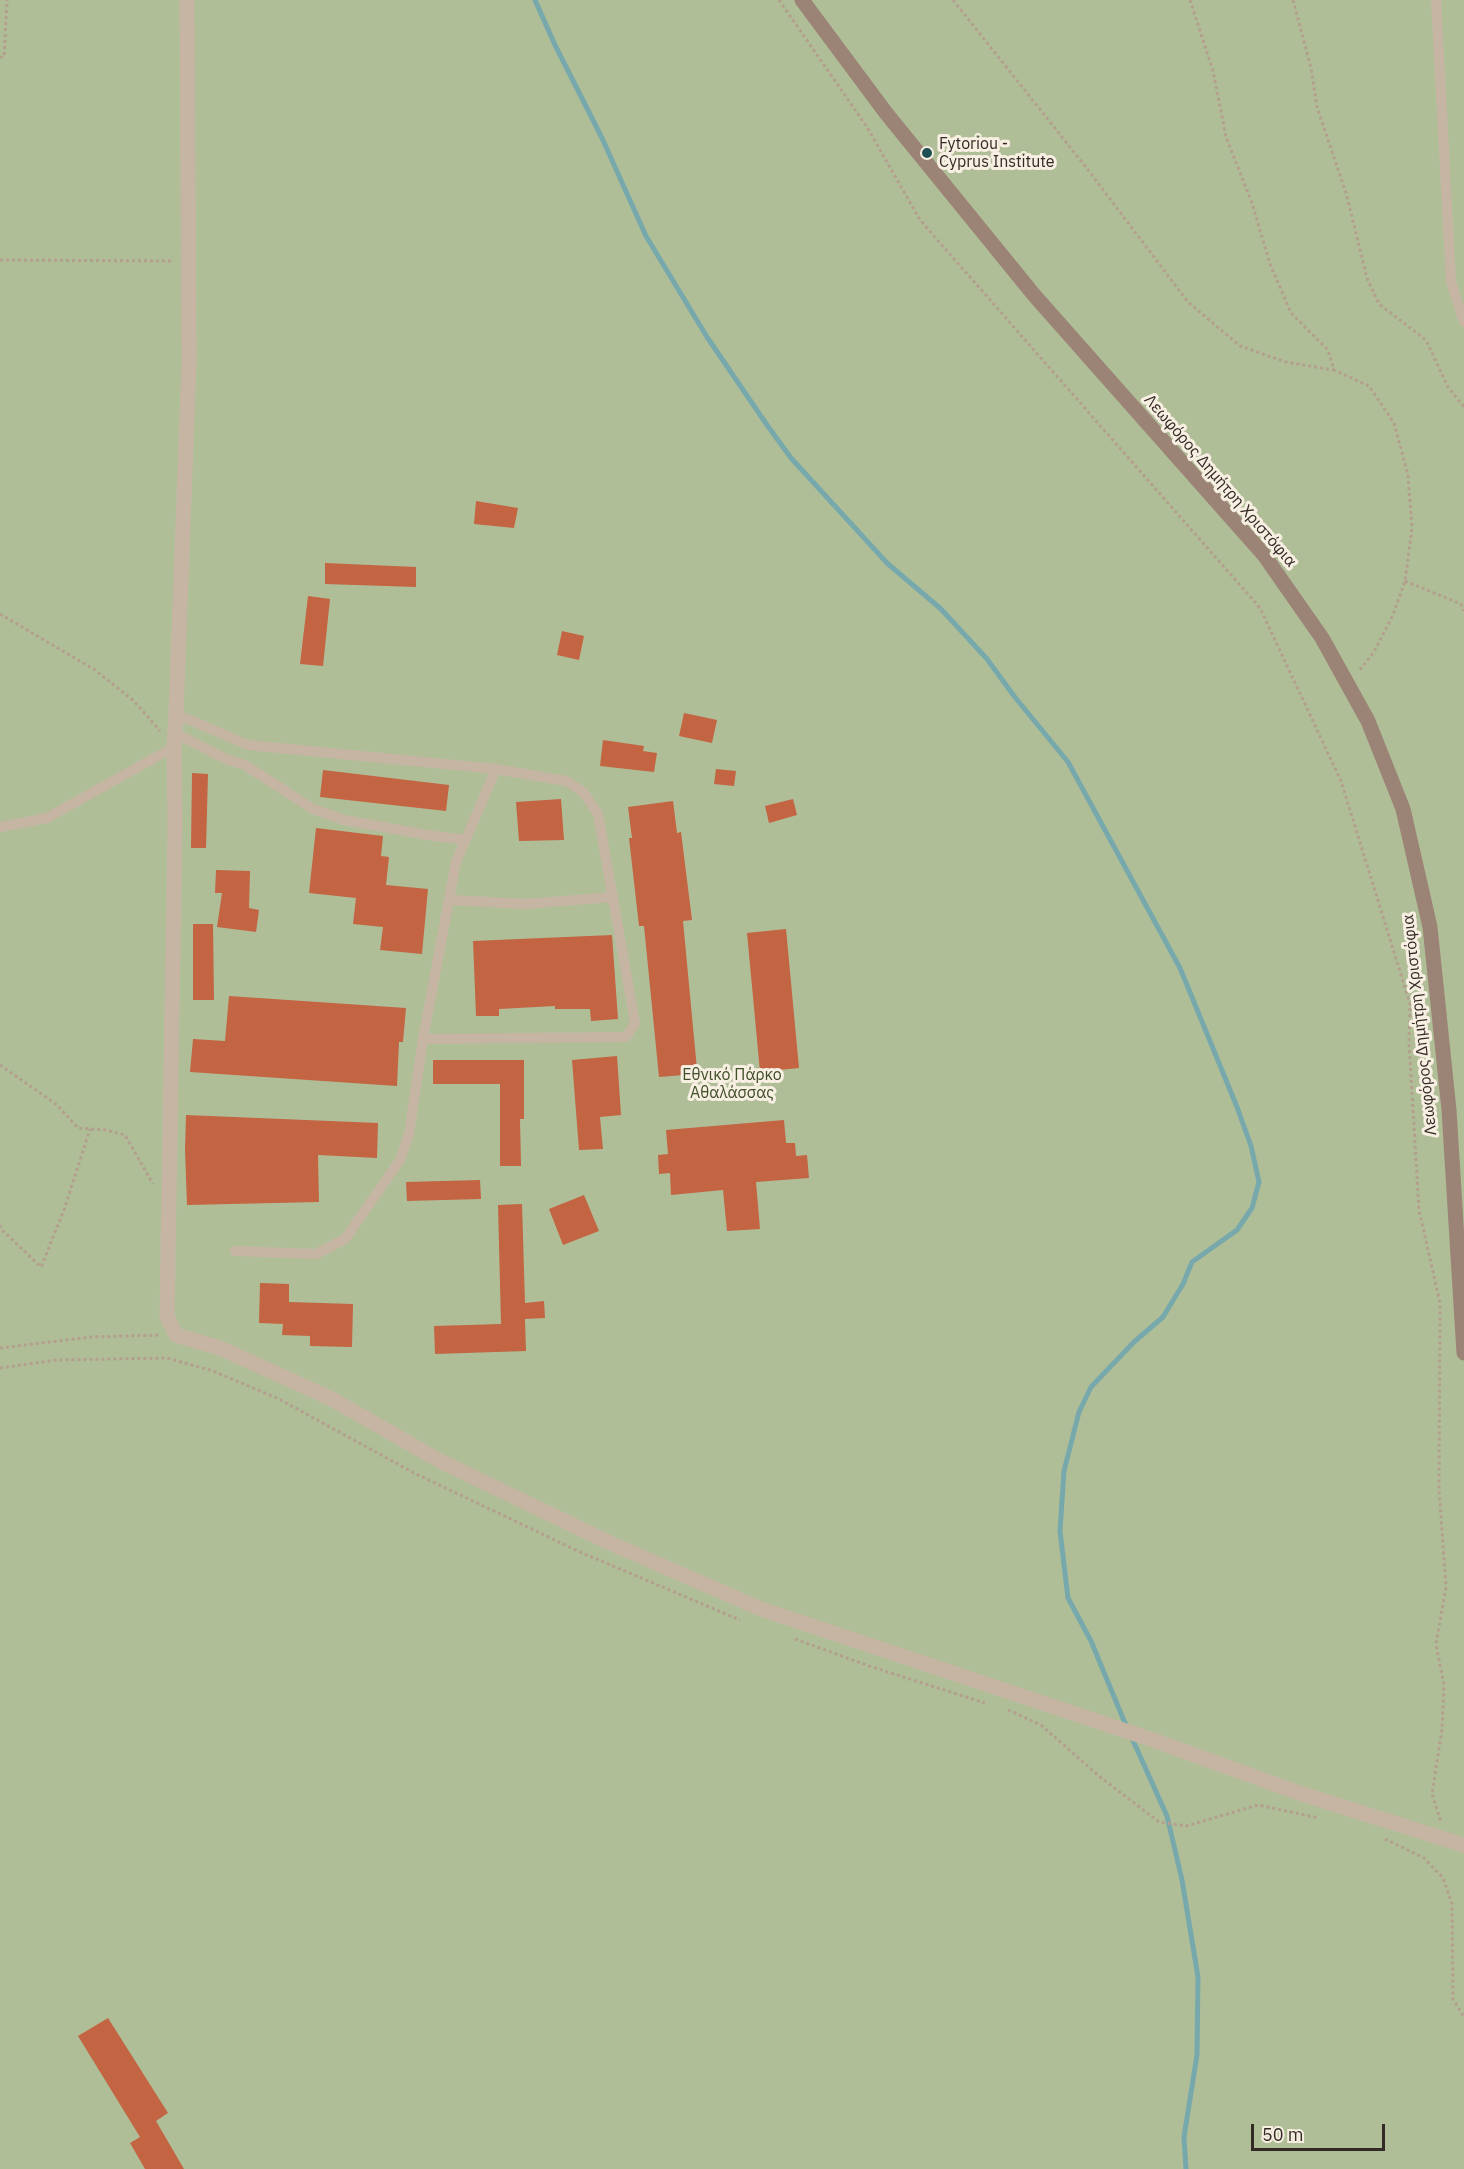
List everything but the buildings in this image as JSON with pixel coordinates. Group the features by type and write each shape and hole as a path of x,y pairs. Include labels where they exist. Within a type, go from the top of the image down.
{"main road":[{"name":"Λεωφόρος Δημήτρη Χριστόφια","path":"802,0 886,113 1027,286 1264,555 1322,638 1368,721 1403,809 1430,927 1449,1110 1464,1353"}],"street":[{"path":"187,0 189,362 174,740 175,825 166,1317 176,1335 220,1348 332,1399 440,1461 610,1543 761,1609 1107,1724 1302,1794 1464,1845"}],"lane":[{"path":"1436,0 1451,282 1464,321"},
{"path":"176,714 248,745 496,769 566,781 583,792 598,814 634,1023 626,1037 423,1039"},
{"path":"0,827 47,818 174,740 245,765 313,809 355,822 466,840"},
{"path":"245,765 248,745"},
{"path":"235,1251 316,1254 345,1239 400,1160 409,1134 423,1039 456,862 496,769"},
{"path":"450,900 526,904 612,897"}],"path":[{"path":"0,57 4,57 7,0"},
{"path":"779,0 867,128 920,220 1260,608 1341,781 1410,1004 1409,1043 1419,1210 1440,1303 1439,1489 1446,1587 1436,1644 1444,1686 1442,1729 1432,1794 1447,1840"},
{"path":"953,0 1085,166 1188,302 1240,346 1286,362 1334,370 1369,386 1394,423 1408,475 1412,528 1405,581 1393,615 1374,652 1347,682"},
{"path":"1190,0 1213,71 1226,137 1252,203 1270,264 1291,312 1328,350 1334,370"},
{"path":"1293,0 1311,68 1317,107 1346,194 1367,278 1379,304 1426,340 1448,387 1464,407"},
{"path":"0,260 189,261"},
{"path":"1405,581 1461,604 1464,611"},
{"path":"0,614 95,670 134,701 174,740"},
{"path":"0,1065 57,1105 78,1128 106,1130 125,1135 141,1167 168,1207"},
{"path":"0,1225 1,1229 40,1267 64,1210 90,1129"},
{"path":"0,1348 91,1337 176,1335"},
{"path":"1159,1822 1186,1826 1258,1805 1329,1820"},
{"path":"1378,1835 1424,1858 1443,1878 1452,1904 1453,1999 1464,2017"}],"green space":[{"name":"Εθνικό Πάρκο Αθαλάσσας","path":"0,0 1464,0 1464,2169 0,2169"}],"waterway":[{"path":"535,0 602,138 646,236 707,337 767,425 791,458 887,563 941,609 987,659 1068,762 1180,968 1251,1146 1259,1182 1252,1208 1237,1230 1192,1262 1183,1284 1163,1317 1134,1342 1091,1387 1079,1412 1064,1471 1060,1531 1068,1598 1091,1641 1127,1728"},
{"path":"1131,1736 1167,1816 1182,1880 1198,1977 1197,2055 1184,2137 1186,2169"}],"place":[{"name":"Fytoriou - Cyprus Institute","path":"927,153"}]}
